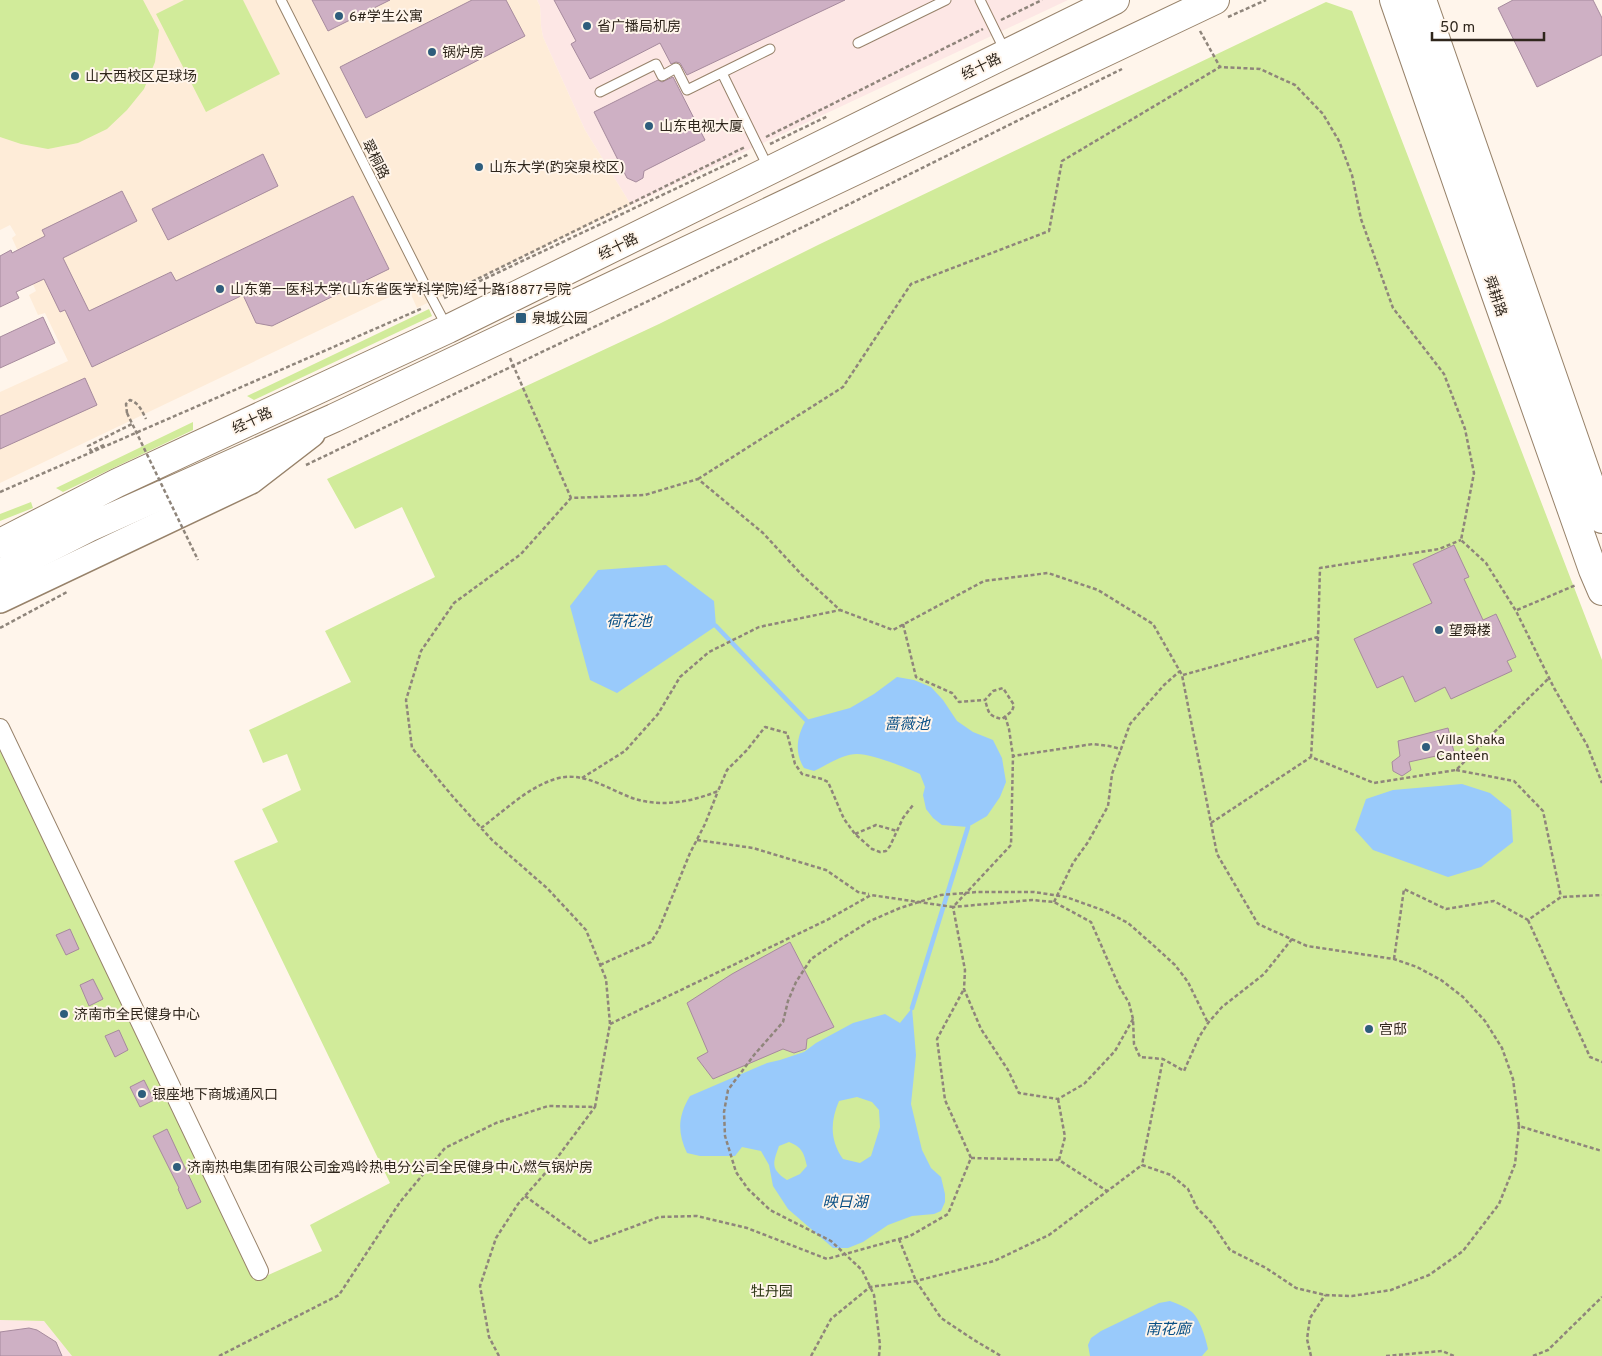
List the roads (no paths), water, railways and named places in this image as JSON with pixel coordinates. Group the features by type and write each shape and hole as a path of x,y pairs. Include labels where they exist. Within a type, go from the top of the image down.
{"main road":[{"name":"经十路","path":"0,543 117,483 448,329 761,154 1006,54 1115,0"},
{"name":"舜耕路","path":"1394,0 1499,305 1600,581"},
{"name":"舜耕路","path":"1422,0 1602,519"},
{"path":"0,573 88,528 334,418 500,339 1220,9"},
{"path":"0,600 251,481 334,418"},
{"name":"经十路","path":"0,529 117,483"}],"street":[{"path":"0,728 259,1271"}],"lane":[{"name":"翠桐路","path":"281,0 448,329"},
{"path":"923,0 928,9"},
{"path":"858,43 946,0"},
{"path":"980,0 1006,54"},
{"path":"600,92 656,64 662,76 676,68 687,90 770,49"},
{"path":"722,73 761,154"}],"water":[{"name":"荷花池","path":"666,565 714,601 716,626 617,693 590,680 570,606 598,570"},
{"name":"蔷薇池","path":"897,677 914,680 931,687 943,700 957,721 973,732 993,740 1002,758 1006,782 1000,797 987,816 968,827 942,825 933,818 926,809 923,795 925,787 920,774 898,765 871,756 857,754 841,758 814,771 804,768 801,762 798,744 800,732 806,720 850,708 874,694"},
{"path":"1462,784 1490,793 1511,810 1513,842 1481,867 1448,877 1373,850 1355,830 1366,799 1393,790"},
{"name":"映日湖","path":"912,1008 916,1055 911,1104 922,1150 931,1168 941,1177 945,1202 941,1211 934,1214 912,1216 888,1225 863,1242 848,1248 833,1248 788,1209 773,1186 769,1165 761,1151 742,1147 735,1156 700,1156 687,1153 680,1131 680,1124 683,1110 690,1096 767,1063 804,1052 816,1043 853,1023 885,1014 900,1023","holes":["857,1097 872,1102 879,1110 880,1127 871,1156 860,1163 843,1159 836,1145 833,1131 834,1116 839,1101","789,1142 802,1151 807,1166 800,1174 787,1180 775,1169 774,1161 779,1146"]},
{"name":"南花廊","path":"1170,1301 1190,1310 1198,1319 1208,1349 1202,1356 1090,1356 1088,1345 1091,1338 1101,1331 1159,1303"}],"waterway":[{"path":"716,626 806,720"},
{"path":"912,1008 968,827"}],"place":[{"name":"6#学生公寓","path":"339,16"},
{"name":"省广播局机房","path":"587,26"},
{"name":"锅炉房","path":"432,52"},
{"name":"山大西校区足球场","path":"75,76"},
{"name":"山东电视大厦","path":"649,126"},
{"name":"山东大学(趵突泉校区)","path":"479,167"},
{"name":"山东第一医科大学(山东省医学科学院)经十路18877号院","path":"220,289"},
{"name":"泉城公园","path":"521,318"},
{"name":"望舜楼","path":"1439,630"},
{"name":"Villa Shaka Canteen","path":"1426,747"},
{"name":"济南市全民健身中心","path":"64,1014"},
{"name":"宫邸","path":"1369,1029"},
{"name":"银座地下商城通风口","path":"142,1094"},
{"name":"济南热电集团有限公司金鸡岭热电分公司全民健身中心燃气锅炉房","path":"177,1167"}],"park label":[{"name":"牡丹园","path":"772,1291"}]}
